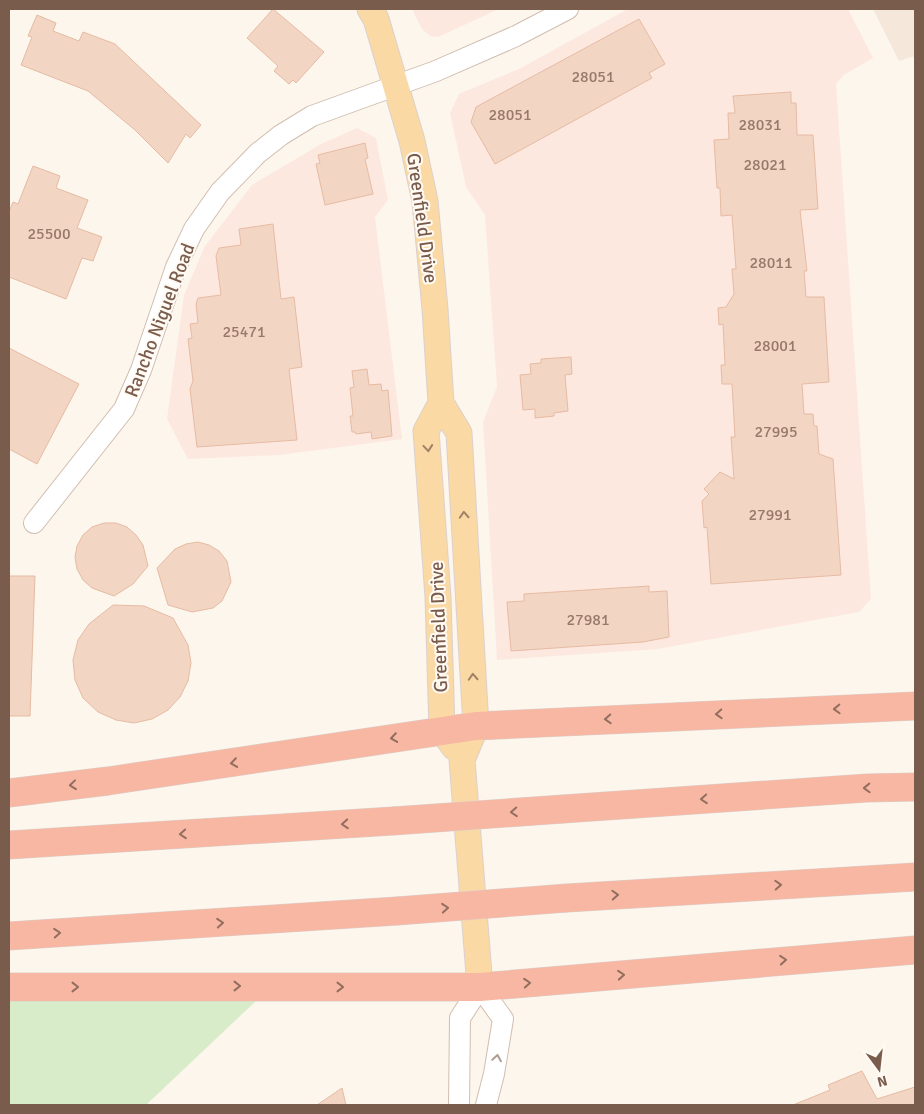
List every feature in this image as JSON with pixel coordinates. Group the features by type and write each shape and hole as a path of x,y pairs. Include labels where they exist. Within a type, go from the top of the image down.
{"highway":[{"path":"9,792 108,781 476,726 915,706"},
{"path":"9,845 394,821 867,788 915,787"},
{"path":"9,936 567,898 915,877"},
{"path":"9,987 480,987 915,950"}],"main road":[{"name":"Greenfield Drive","path":"370,9 376,18 397,86 425,201 436,309 441,403 459,433 461,448 476,726 462,760 480,987"},
{"name":"Greenfield Drive","path":"441,403 426,431 438,597 442,730 462,760"}],"street":[{"name":"Rancho Niguel Road","path":"34,523 124,409 141,370 176,267 194,229 220,192 258,153 281,135 312,116 397,86 507,40 568,9"},
{"path":"459,1105 460,1018 480,987 503,1018 494,1074 486,1105"}],"shaded area":[{"path":"412,9 499,9 438,37 430,36 422,29"},
{"path":"628,9 848,9 873,58 844,75 836,84 871,599 859,612 658,649 497,660 483,422 497,387 485,215 466,187 450,113 459,94 519,69"},
{"path":"873,9 915,9 915,56 899,61"},
{"path":"357,128 376,138 388,200 375,217 402,439 279,455 188,459 167,419 184,295 205,246 252,185 321,144"}],"green space":[{"path":"9,999 257,1000 146,1105 9,1105"}],"building":[{"path":"273,9 324,52 296,83 293,80 289,84 274,71 278,66 247,38"},
{"path":"37,15 56,23 53,31 79,41 83,32 115,44 201,125 190,138 186,134 168,163 135,130 88,91 21,65 32,37 28,36"},
{"path":"639,19 665,64 649,73 652,78 495,164 471,122 476,107"},
{"path":"791,92 791,103 796,103 797,135 813,135 818,209 800,210 807,271 804,271 806,297 824,297 829,382 802,384 804,414 813,414 814,426 817,426 819,454 833,459 841,575 711,584 707,527 704,528 702,501 709,494 704,489 720,472 734,479 731,437 735,437 732,384 722,384 721,365 725,365 723,324 719,325 718,308 726,307 734,294 732,269 736,269 732,215 721,216 720,188 717,188 714,140 729,139 728,113 735,113 733,96"},
{"path":"365,143 368,158 365,159 373,194 325,205 316,164 320,163 318,155"},
{"path":"33,166 60,176 56,188 88,200 77,228 102,237 93,261 82,258 66,299 9,277 9,212 13,202 18,204"},
{"path":"273,224 281,299 294,297 302,367 289,369 297,440 197,447 190,389 193,381 188,339 192,338 190,324 198,323 196,304 198,298 221,295 216,256 219,248 241,245 239,229"},
{"path":"9,348 79,384 37,464 9,449"},
{"path":"571,357 572,374 565,375 568,411 554,413 554,416 535,418 535,409 523,410 520,375 531,374 530,364 541,363 541,359"},
{"path":"367,369 369,385 381,384 382,391 388,390 392,436 372,439 371,432 356,434 352,432 350,416 353,416 350,388 354,387 352,371"},
{"path":"104,523 116,523 127,527 136,535 143,545 148,566 133,584 114,596 92,588 83,580 77,569 75,557 77,546 83,535 92,527"},
{"path":"198,542 209,545 219,551 227,561 231,582 222,601 213,608 192,612 168,605 157,568 175,549 186,544"},
{"path":"9,576 35,576 30,716 9,716"},
{"path":"649,586 649,592 667,591 669,637 643,642 511,651 507,602 524,601 524,594"},
{"path":"113,605 144,606 173,618 188,645 191,663 188,681 180,697 168,710 152,719 134,723 116,720 98,712 83,698 75,680 73,660 78,640 89,624"},
{"path":"862,1071 877,1099 915,1087 915,1105 793,1105 830,1090 828,1085"},
{"path":"342,1088 346,1105 317,1105"}]}
